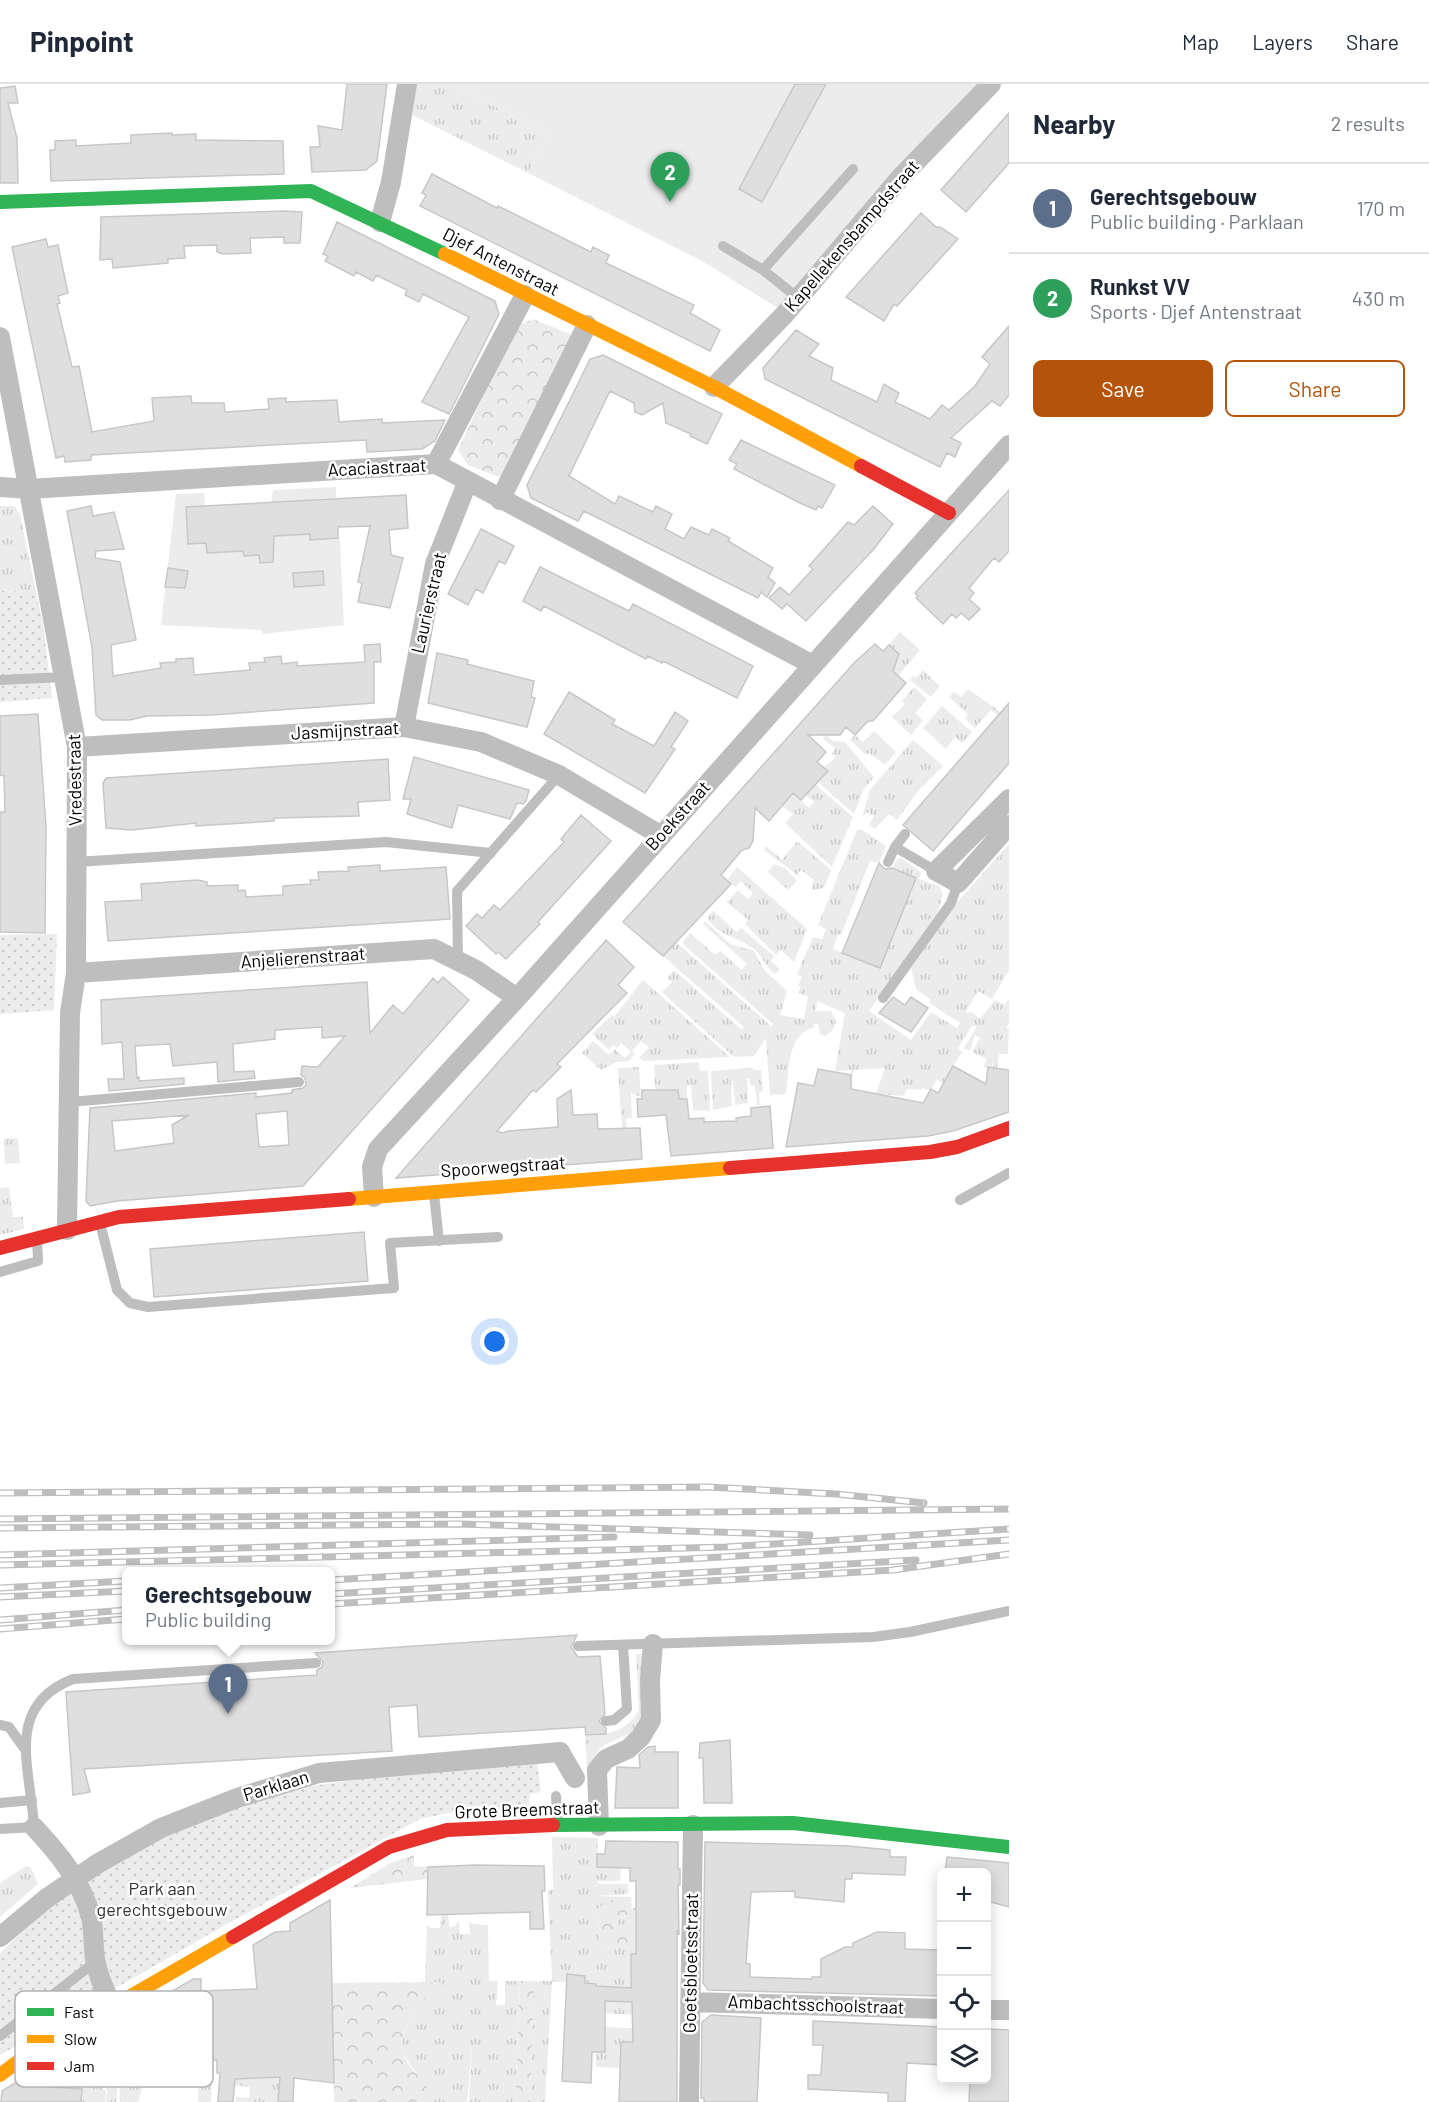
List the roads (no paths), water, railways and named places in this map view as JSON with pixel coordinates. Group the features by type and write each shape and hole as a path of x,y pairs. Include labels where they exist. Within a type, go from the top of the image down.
{"street":[{"path":"380,222 391,182 407,84"},
{"name":"Kapellekensbampdstraat","path":"714,387 798,298 900,178 991,84"},
{"name":"Djef Antenstraat","path":"0,202 311,191 380,222 714,387 949,513"},
{"path":"436,464 525,295"},
{"path":"500,500 587,325"},
{"name":"Vredestraat","path":"0,337 77,747 76,973 70,1013 67,1230"},
{"name":"Boekstraat","path":"374,1197 372,1167 378,1149 517,998 1009,445"},
{"name":"Acaciastraat","path":"0,487 29,489 436,464 467,483 813,665"},
{"name":"Laurierstraat","path":"404,727 435,564 467,483"},
{"name":"Jasmijnstraat","path":"77,747 404,727 482,742 559,775 660,835"},
{"path":"1009,799 936,871 958,883 1009,825"},
{"name":"Anjelierenstraat","path":"76,973 434,949 458,961 517,998"},
{"name":"Spoorwegstraat","path":"0,1248 119,1217 930,1152 957,1147 1009,1128"},
{"path":"599,1826 597,1770 606,1759 628,1749 641,1737 651,1720 650,1680 653,1644"},
{"name":"Parklaan","path":"0,1937 47,1898 97,1864 161,1828 237,1798 319,1773 560,1752 575,1778"},
{"name":"Grote Breemstraat","path":"141,1991 389,1847 447,1830 490,1826 793,1823 1009,1846"},
{"name":"Goetsbloetsstraat","path":"689,2102 693,1825"},
{"path":"34,1827 66,1862 81,1888 91,1919 96,1962 105,1991"},
{"name":"Ambachtsschoolstraat","path":"690,2002 937,2009"},
{"path":"991,2010 1009,2010"},
{"name":"Grote Breemstraat","path":"0,2075 15,2064"}],"lane":[{"path":"763,270 853,169"},
{"path":"723,246 763,270 798,298"},
{"path":"0,680 65,676"},
{"path":"458,961 457,891 559,775"},
{"path":"888,862 904,834"},
{"path":"76,862 386,842 491,853"},
{"path":"895,847 936,871"},
{"path":"883,998 951,903 958,883"},
{"path":"70,1102 299,1082"},
{"path":"960,1200 1009,1173"},
{"path":"434,1191 439,1241"},
{"path":"99,1222 117,1290 130,1303 148,1307 394,1288 390,1243 498,1237"},
{"path":"0,1272 38,1262 37,1238"},
{"path":"578,1646 873,1637 910,1632 1009,1611"},
{"path":"606,1721 614,1720 627,1710 623,1645"},
{"path":"0,1829 34,1827 24,1748 30,1715 35,1704 57,1685 73,1679 316,1664"},
{"path":"0,1725 9,1726 24,1748"},
{"path":"556,1796 558,1826"},
{"path":"0,1803 32,1800"},
{"path":"58,1991 96,1962"},
{"path":"0,2036 15,2024"}],"railway":[{"path":"0,1493 708,1487 836,1494 924,1503"},
{"path":"0,1519 1009,1509"},
{"path":"0,1528 459,1524 810,1535"},
{"path":"0,1565 726,1547 1009,1529"},
{"path":"0,1555 614,1537"},
{"path":"335,1580 1009,1540"},
{"path":"335,1604 893,1570 1009,1554"},
{"path":"335,1594 916,1560"},
{"path":"0,1588 122,1581"},
{"path":"0,1597 122,1591"},
{"path":"0,1620 122,1610"},
{"path":"0,1629 122,1619"}],"place":[{"name":"Runkst VV","path":"670,202"},
{"name":"Gerechtsgebouw","path":"228,1714"}],"park label":[{"name":"Park aan gerechtsgebouw","path":"162,1899"}]}
